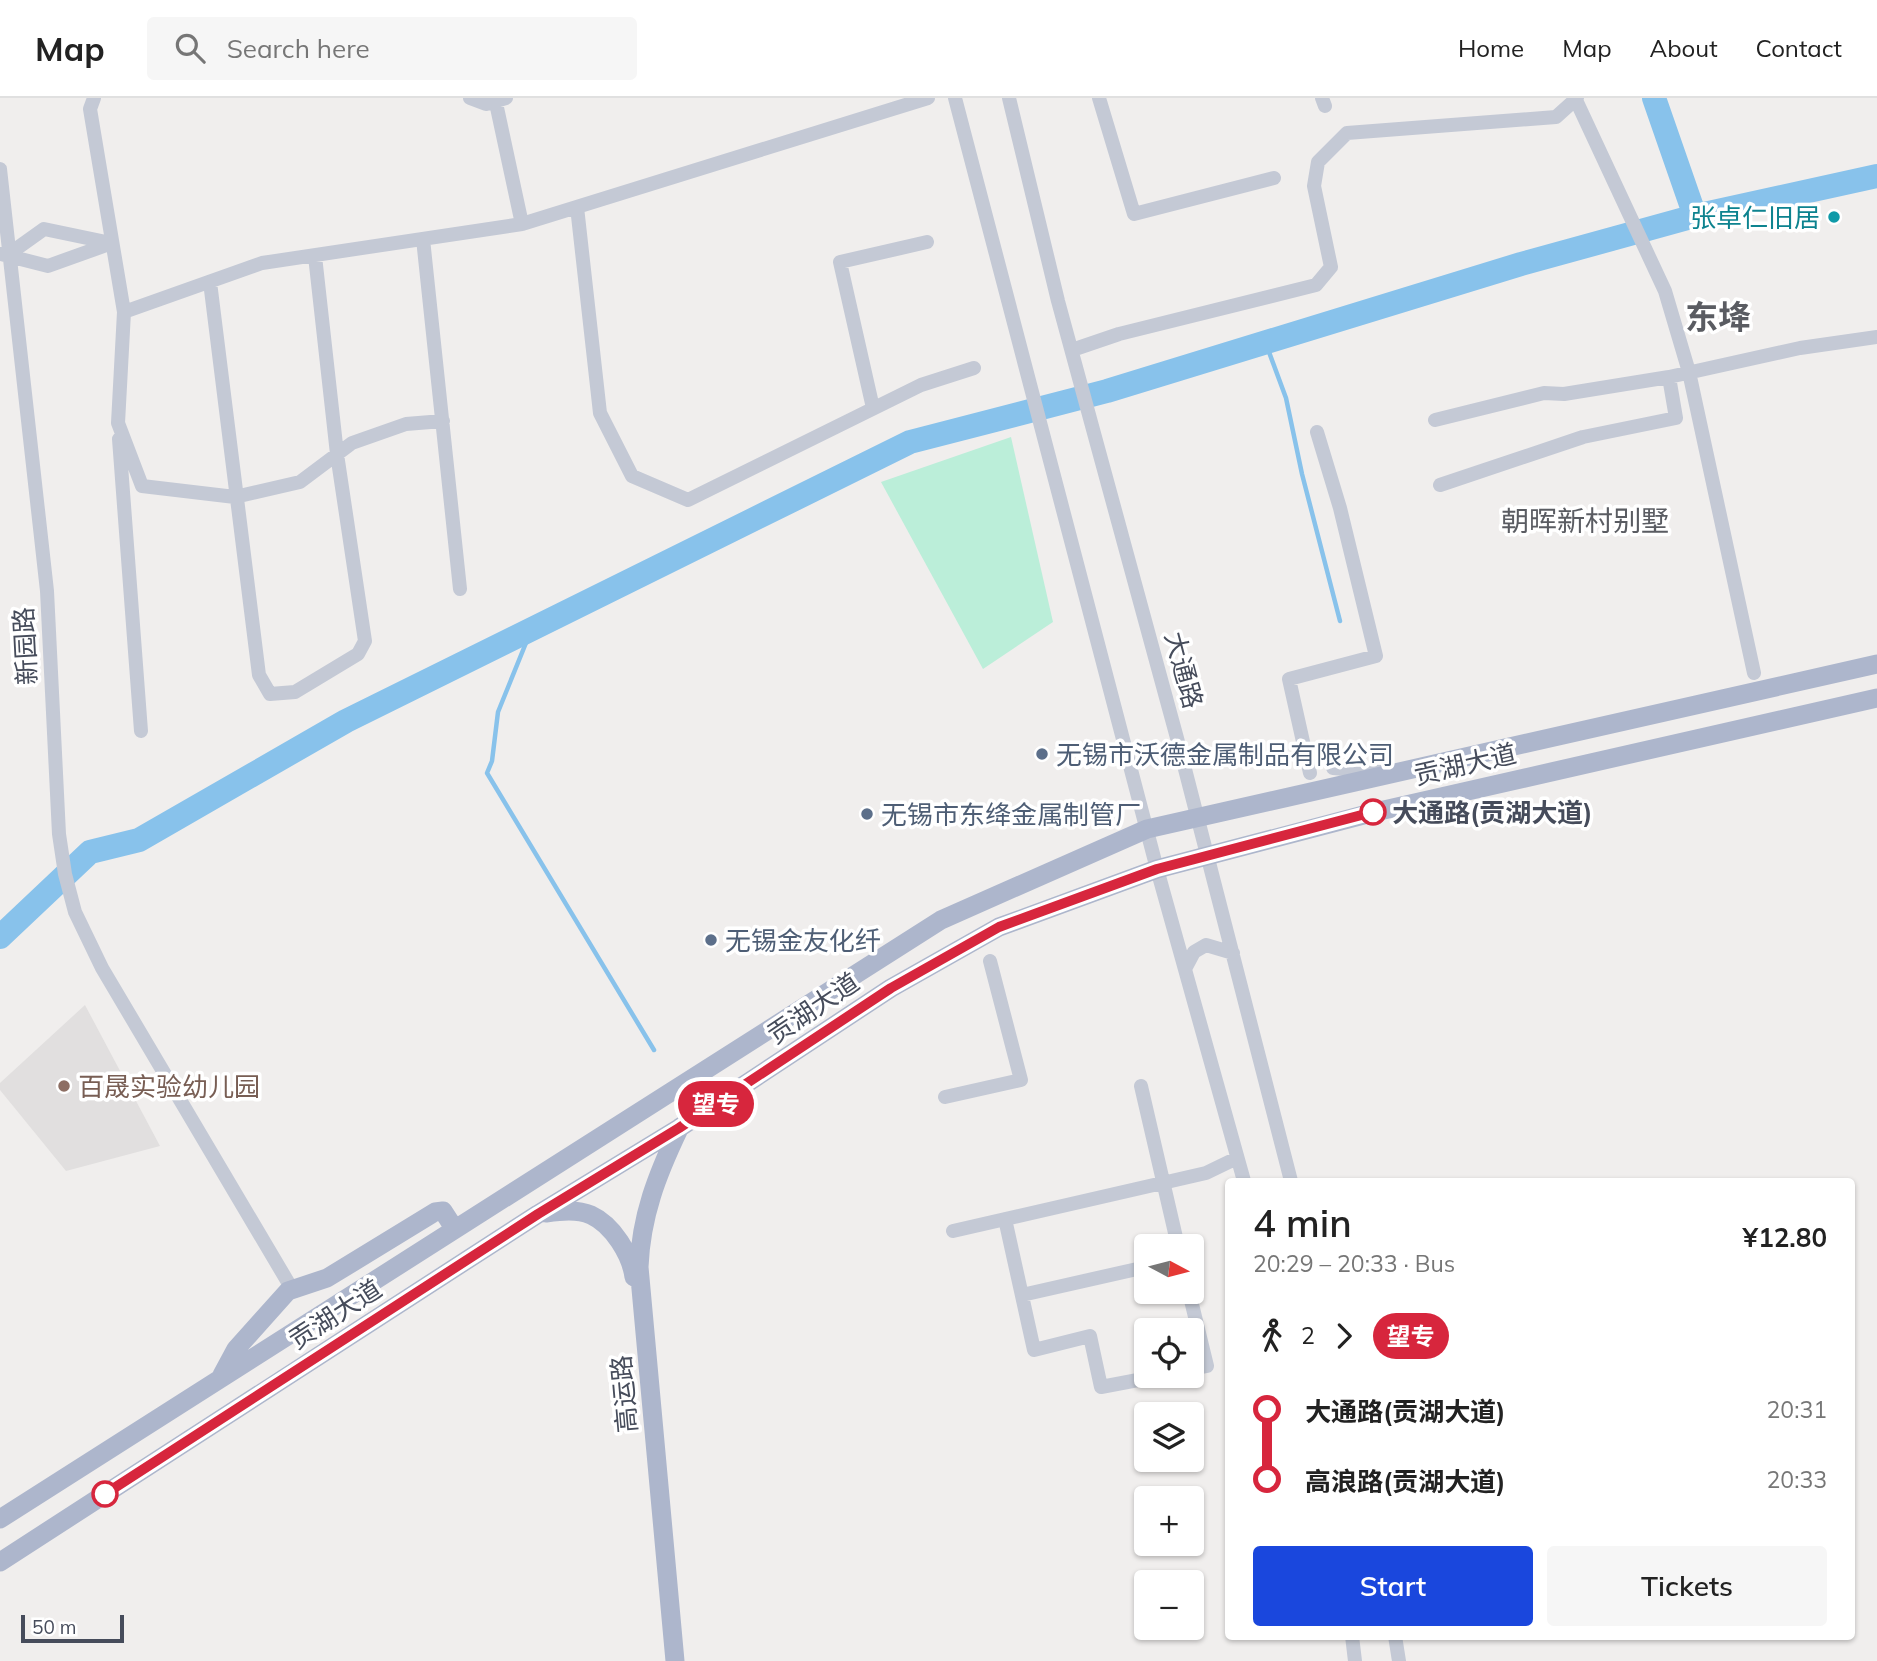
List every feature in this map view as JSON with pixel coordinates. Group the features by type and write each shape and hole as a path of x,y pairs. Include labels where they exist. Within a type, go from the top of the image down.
{"main road":[{"name":"贡湖大道","path":"0,1519 941,920 1147,829 1877,664"},
{"name":"贡湖大道","path":"0,1562 538,1214 679,1128 891,988 999,927 1157,869 1388,809 1877,698"},
{"name":"高运路","path":"673,1661 639,1267 640,1231 648,1200 679,1128"},
{"name":"高运路","path":"538,1214 568,1210 591,1215 614,1234 632,1265 673,1661"},
{"path":"222,1376 236,1349 290,1290 327,1278 435,1212 443,1211 454,1228"}],"street":[{"path":"94,98 90,110 124,312 118,423 141,731"},
{"path":"470,98 486,104 501,101 523,224"},
{"path":"124,312 262,264 523,224 928,98"},
{"path":"955,98 1157,869 1243,1178"},
{"path":"1009,98 1073,356 1119,334 1316,285 1331,267 1314,186 1318,162 1347,133 1556,117 1576,98 1665,291 1689,372 1754,673"},
{"path":"1100,98 1134,214 1274,178"},
{"name":"新园路","path":"0,169 4,254"},
{"path":"577,207 600,413 632,476 688,500 921,385 974,368"},
{"name":"新园路","path":"0,217 47,591 56,834 72,912 116,993 290,1290"},
{"path":"4,254 44,229 113,243"},
{"path":"423,239 460,589"},
{"path":"873,408 840,262 927,242"},
{"path":"4,254 48,266 113,243"},
{"path":"210,282 258,675 270,694 295,692 358,654 365,641 337,454 315,256"},
{"path":"1435,420 1544,393 1564,394 1669,377 1800,348 1877,337"},
{"name":"大通路","path":"1073,356 1198,817 1290,1178"},
{"path":"1440,485 1583,437 1676,418 1669,377"},
{"path":"118,423 142,486 235,498 300,482 352,443 406,424 443,421"},
{"path":"1310,773 1289,680 1376,656 1340,508 1317,432"},
{"path":"1333,768 1392,773"},
{"path":"1185,969 1194,952 1206,945 1233,953"},
{"path":"945,1097 1021,1080 990,961"},
{"path":"1141,1086 1175,1234"},
{"path":"953,1231 1206,1173 1237,1158"},
{"path":"1005,1219 1034,1350 1090,1336 1101,1387 1134,1381"},
{"path":"1022,1295 1134,1270"},
{"path":"1353,1640 1356,1661"},
{"path":"1396,1640 1399,1661"}],"shaded area":[{"name":"百晟实验幼儿园","path":"85,1005 160,1146 66,1171 0,1090 0,1083"}],"green space":[{"path":"1011,437 1053,622 983,669 881,482"}],"waterway":[{"path":"1654,98 1695,216"},
{"path":"0,937 90,852 139,840 346,721 910,442 1107,391 1521,264 1695,216 1877,176"},
{"path":"1266,344 1286,398 1302,474 1340,621"},
{"path":"530,633 498,712 492,761 487,773 654,1050"}],"bus line":[{"name":"望专","path":"105,1494 538,1214 679,1128 891,988 999,927 1157,869 1373,812"}],"place":[{"name":"张卓仁旧居","path":"1834,217"},
{"name":"无锡市沃德金属制品有限公司","path":"1042,754"},
{"name":"大通路(贡湖大道)","path":"1373,812"},
{"name":"无锡市东绛金属制管厂","path":"867,814"},
{"name":"无锡金友化纤","path":"711,940"},
{"name":"百晟实验幼儿园","path":"64,1086"}],"district":[{"name":"东鿍","path":"1718,316"},
{"name":"朝晖新村别墅","path":"1585,520"}]}
